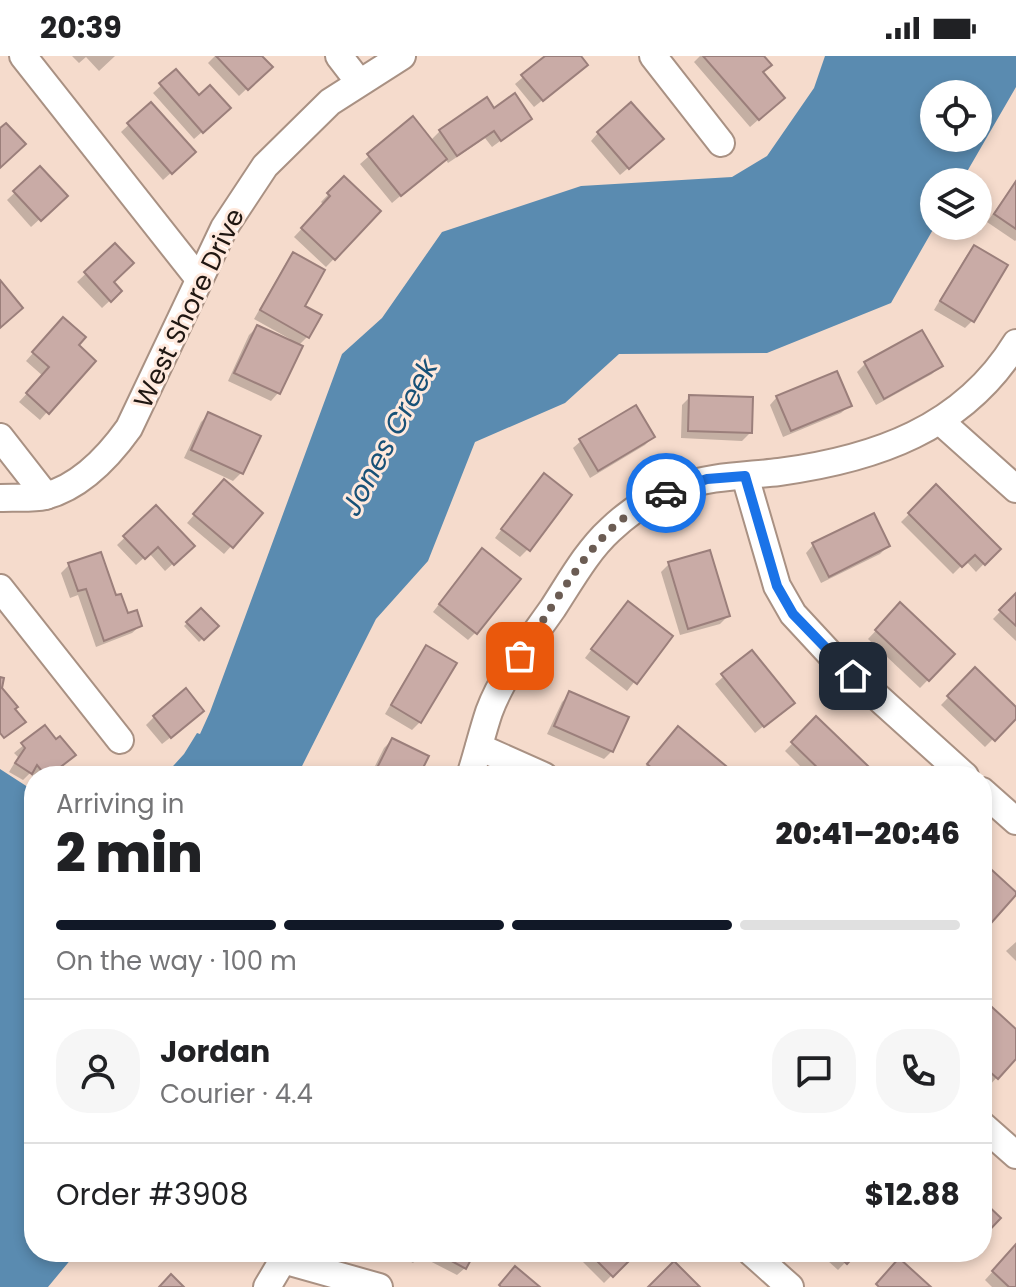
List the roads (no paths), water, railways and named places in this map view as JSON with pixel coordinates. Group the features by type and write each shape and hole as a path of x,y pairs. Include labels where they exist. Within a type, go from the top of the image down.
{"street":[{"path":"23,56 199,279"},
{"path":"339,56 359,82"},
{"name":"West Shore Drive","path":"0,498 46,496 95,468 122,438 224,228 265,166 330,102 402,56"},
{"path":"653,56 721,143"},
{"path":"473,766 489,711 504,680 609,530 641,506 676,488 707,479 853,459 905,440 940,421 975,395 1016,343"},
{"path":"940,421 1016,489"},
{"path":"0,437 46,496"},
{"path":"745,476 777,586 793,614 831,655 954,766"},
{"path":"0,588 120,740"},
{"path":"479,747 522,766"},
{"path":"992,800 1016,821"},
{"path":"992,1134 1016,1155"},
{"path":"267,1287 280,1262"},
{"path":"302,1262 379,1287"},
{"path":"762,1262 790,1287"}],"water":[{"name":"Jones Creek","path":"825,56 1016,56 1016,87 992,128 992,80 920,80 920,152 978,152 969,168 920,168 920,240 927,240 891,303 767,353 619,354 565,403 475,442 428,561 376,619 302,766 173,766 197,733 200,734 210,712 342,354 382,318 442,232 581,186 732,177 767,156 814,88"},
{"path":"0,769 24,785 24,1262 69,1262 48,1287 0,1287"}]}
